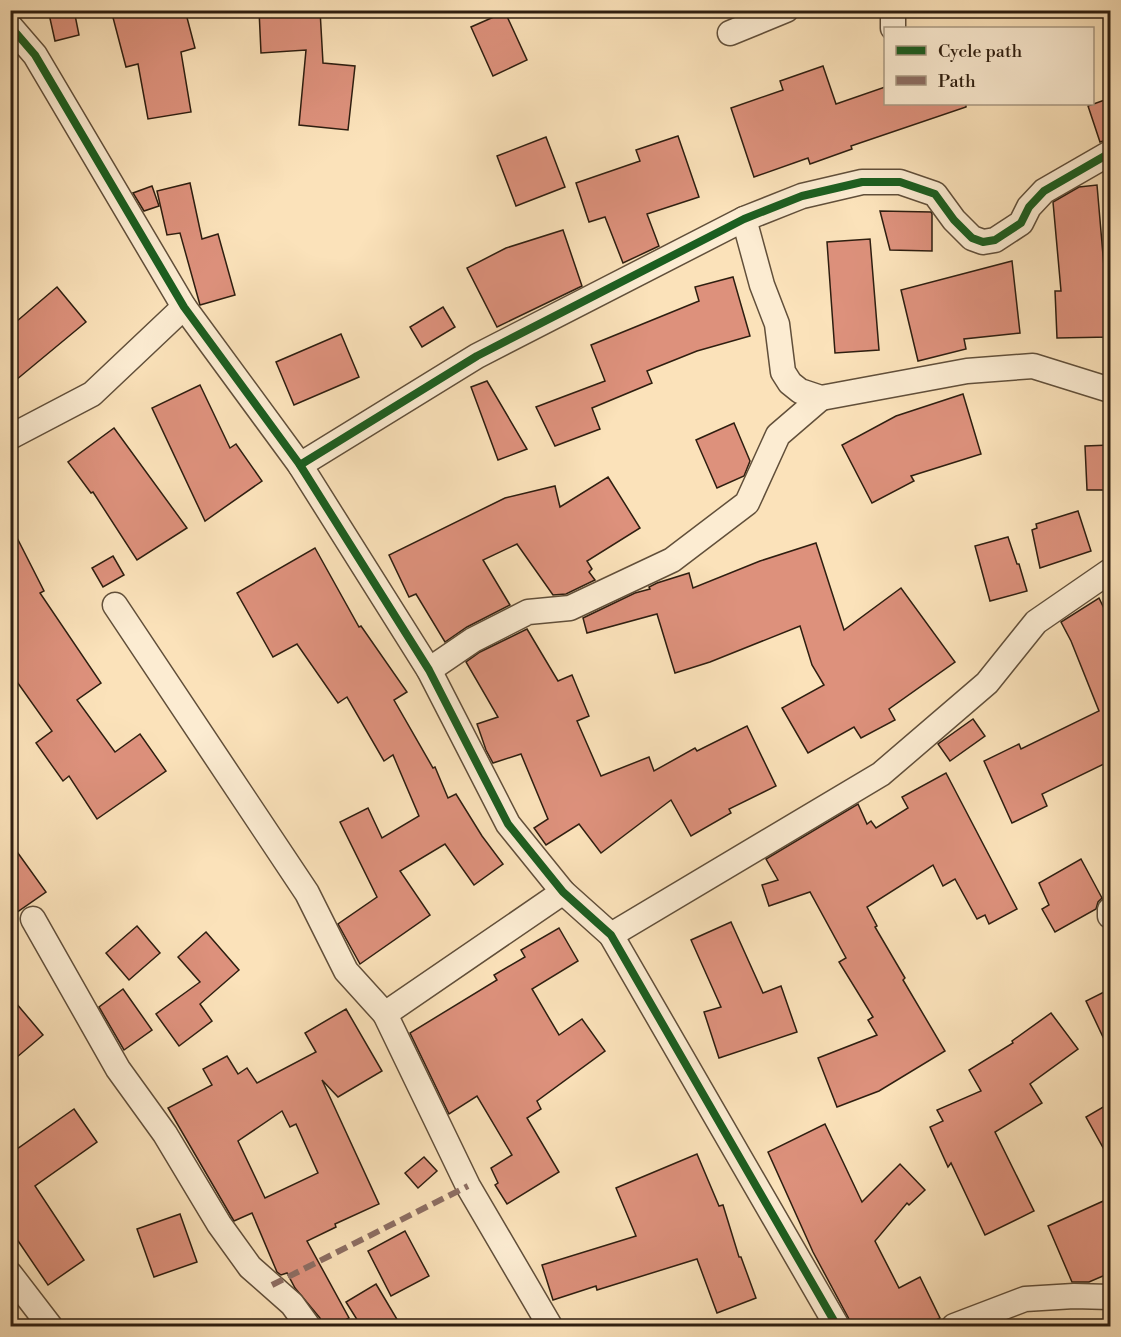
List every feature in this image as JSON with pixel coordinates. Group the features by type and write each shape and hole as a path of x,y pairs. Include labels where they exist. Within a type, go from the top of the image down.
{"street":[{"path":"730,33 786,10"},
{"path":"893,10 893,27"},
{"path":"10,26 35,56 184,307 300,465 429,670 508,824 563,892 611,935 837,1326"},
{"path":"300,465 477,356 744,219 802,196 862,182 900,182 935,194 954,220 972,238 983,242 995,240 1021,223 1029,207 1044,191 1110,153"},
{"path":"744,219 762,285 777,324 783,372 790,383 800,391 821,398 967,370 1033,366 1110,390"},
{"path":"10,437 92,394 184,307"},
{"path":"429,670 473,640 528,612 570,608 672,560 747,503 778,435 821,398"},
{"path":"611,935 881,774 987,683 1035,622 1110,571"},
{"path":"115,605 307,893 346,971 385,1014 468,1186 550,1326"},
{"path":"385,1014 563,892"},
{"path":"1110,910 1110,916"},
{"path":"33,919 118,1069 165,1134 219,1224 250,1267 292,1304 308,1326"},
{"path":"10,1274 50,1326"},
{"path":"954,1326 1025,1299 1074,1296 1110,1297"}],"building":[{"path":"74,10 79,35 55,41 49,14"},
{"path":"111,10 185,10 195,48 181,52 191,112 148,119 138,64 126,67"},
{"path":"259,10 320,10 323,63 355,66 348,130 299,125 306,50 261,53"},
{"path":"505,12 527,60 493,76 471,27"},
{"path":"823,66 836,104 884,87 884,105 966,105 966,107 851,146 852,149 810,164 808,158 754,177 731,108 783,90 780,81"},
{"path":"1110,98 1110,139 1100,142 1088,106"},
{"path":"678,136 699,197 647,214 659,246 623,263 605,217 589,222 576,183 640,161 636,150"},
{"path":"546,137 565,187 516,206 497,156"},
{"path":"190,183 202,239 218,234 235,295 200,305 180,233 167,235 157,191"},
{"path":"1097,185 1106,290 1110,290 1110,337 1057,338 1055,291 1061,291 1053,202 1079,187"},
{"path":"152,186 159,206 144,211 133,193"},
{"path":"880,211 931,212 932,251 890,250"},
{"path":"563,230 582,286 497,327 467,268 506,248"},
{"path":"870,239 879,350 835,353 827,242"},
{"path":"1012,261 1020,333 964,339 966,349 918,361 901,290"},
{"path":"733,277 750,336 697,351 647,371 652,383 592,408 600,429 555,446 536,407 605,381 591,345 699,301 695,287"},
{"path":"57,287 86,322 10,385 10,327"},
{"path":"443,307 455,327 422,347 410,327"},
{"path":"341,334 359,377 294,405 276,362"},
{"path":"487,381 527,449 498,460 471,387"},
{"path":"200,385 230,448 236,444 262,481 205,521 152,408"},
{"path":"963,394 981,454 911,476 914,481 872,503 842,445 896,416"},
{"path":"734,423 750,461 744,476 717,488 696,440"},
{"path":"114,428 187,528 137,560 93,492 91,493 68,462"},
{"path":"1110,445 1110,490 1087,490 1085,446"},
{"path":"608,477 640,528 587,561 592,569 589,572 595,580 566,594 553,595 517,544 483,560 510,605 467,627 445,642 416,594 409,597 389,555 505,498 555,486 560,507"},
{"path":"1078,511 1091,551 1040,568 1032,530 1037,528 1036,524"},
{"path":"10,524 44,591 40,593 101,683 77,700 115,752 140,734 166,771 97,819 69,776 63,781 36,743 52,731 10,672"},
{"path":"1008,537 1027,591 990,601 975,546"},
{"path":"816,543 844,630 901,588 955,662 889,709 895,720 861,738 854,727 808,753 782,708 824,685 812,665 800,626 710,662 675,673 657,614 587,633 583,618 635,593 650,589 649,587 657,583 689,573 693,588 760,561"},
{"path":"315,548 359,627 361,626 407,692 394,700 433,768 435,767 448,798 456,794 482,836 503,864 474,885 445,844 400,871 430,915 360,964 338,924 377,897 340,822 368,808 382,838 419,816 393,755 384,761 347,697 338,703 297,644 273,657 237,593"},
{"path":"113,556 124,575 103,587 92,568"},
{"path":"1099,598 1110,621 1110,761 1042,794 1047,806 1012,823 984,761 1019,744 1021,749 1099,711 1061,622"},
{"path":"527,629 558,681 572,675 589,716 577,721 601,776 649,757 654,771 695,748 697,751 747,726 776,786 729,809 731,813 691,836 671,800 601,853 579,824 546,845 534,828 548,819 521,754 493,763 486,750 477,724 498,717 466,662 480,652"},
{"path":"973,719 985,736 950,761 938,744"},
{"path":"946,773 1017,909 989,924 985,915 977,919 955,879 943,886 933,865 867,907 877,926 875,927 905,978 903,980 945,1051 879,1091 837,1107 818,1058 877,1035 868,1020 873,1017 839,962 846,958 810,892 769,906 762,885 778,880 766,859 858,804 867,824 871,821 876,828 908,808 902,797"},
{"path":"10,842 46,892 10,917"},
{"path":"1081,859 1102,898 1096,909 1055,932 1042,909 1049,905 1039,883"},
{"path":"731,922 763,993 781,986 797,1032 719,1058 704,1012 721,1007 691,940"},
{"path":"137,926 160,953 129,980 106,953"},
{"path":"559,928 578,961 532,989 559,1035 582,1019 605,1051 537,1101 541,1109 527,1118 559,1172 507,1204 495,1185 498,1183 491,1168 512,1155 477,1096 449,1114 410,1033 497,980 494,975 525,957 521,950"},
{"path":"206,932 239,970 200,1004 212,1021 179,1046 156,1014 200,982 178,957"},
{"path":"123,989 152,1030 124,1050 99,1007"},
{"path":"1110,989 1110,1052 1086,1001"},
{"path":"10,996 43,1035 10,1063"},
{"path":"346,1009 382,1071 338,1097 322,1080 379,1204 335,1224 336,1227 307,1241 349,1318 334,1326 322,1326 320,1318 295,1288 287,1273 281,1275 277,1272 252,1213 234,1221 168,1108 212,1085 203,1069 227,1056 238,1074 247,1068 257,1083 316,1052 305,1033","holes":["282,1111 290,1127 296,1124 318,1173 265,1198 238,1141"]},
{"path":"1051,1013 1078,1049 1030,1084 1042,1103 995,1132 1034,1211 985,1235 951,1163 948,1167 930,1127 943,1121 937,1110 981,1091 969,1070 1013,1043 1012,1041"},
{"path":"1110,1103 1110,1160 1086,1117"},
{"path":"74,1109 97,1142 35,1186 84,1260 48,1285 10,1229 10,1154"},
{"path":"825,1124 862,1202 900,1164 925,1190 909,1205 907,1203 875,1241 899,1288 920,1277 940,1318 925,1326 852,1326 813,1252 768,1152"},
{"path":"697,1154 719,1206 723,1205 739,1257 741,1257 756,1298 717,1313 697,1259 597,1290 596,1286 553,1300 542,1265 636,1236 616,1188"},
{"path":"424,1157 437,1171 418,1188 405,1173"},
{"path":"1110,1198 1110,1273 1089,1282 1072,1282 1048,1226"},
{"path":"180,1214 197,1262 154,1277 137,1229"},
{"path":"405,1231 429,1276 391,1296 368,1251"},
{"path":"376,1284 401,1326 361,1326 346,1302"}],"marked path":[{"path":"272,1285 468,1186"}],"cycle path":[{"path":"10,26 35,55 184,307 300,465 429,670 508,824 563,892 611,935 837,1326"},
{"path":"300,465 477,356 744,219 802,196 862,182 900,182 935,194 954,220 972,238 983,242 995,240 1021,223 1029,207 1044,191 1110,153"}]}
